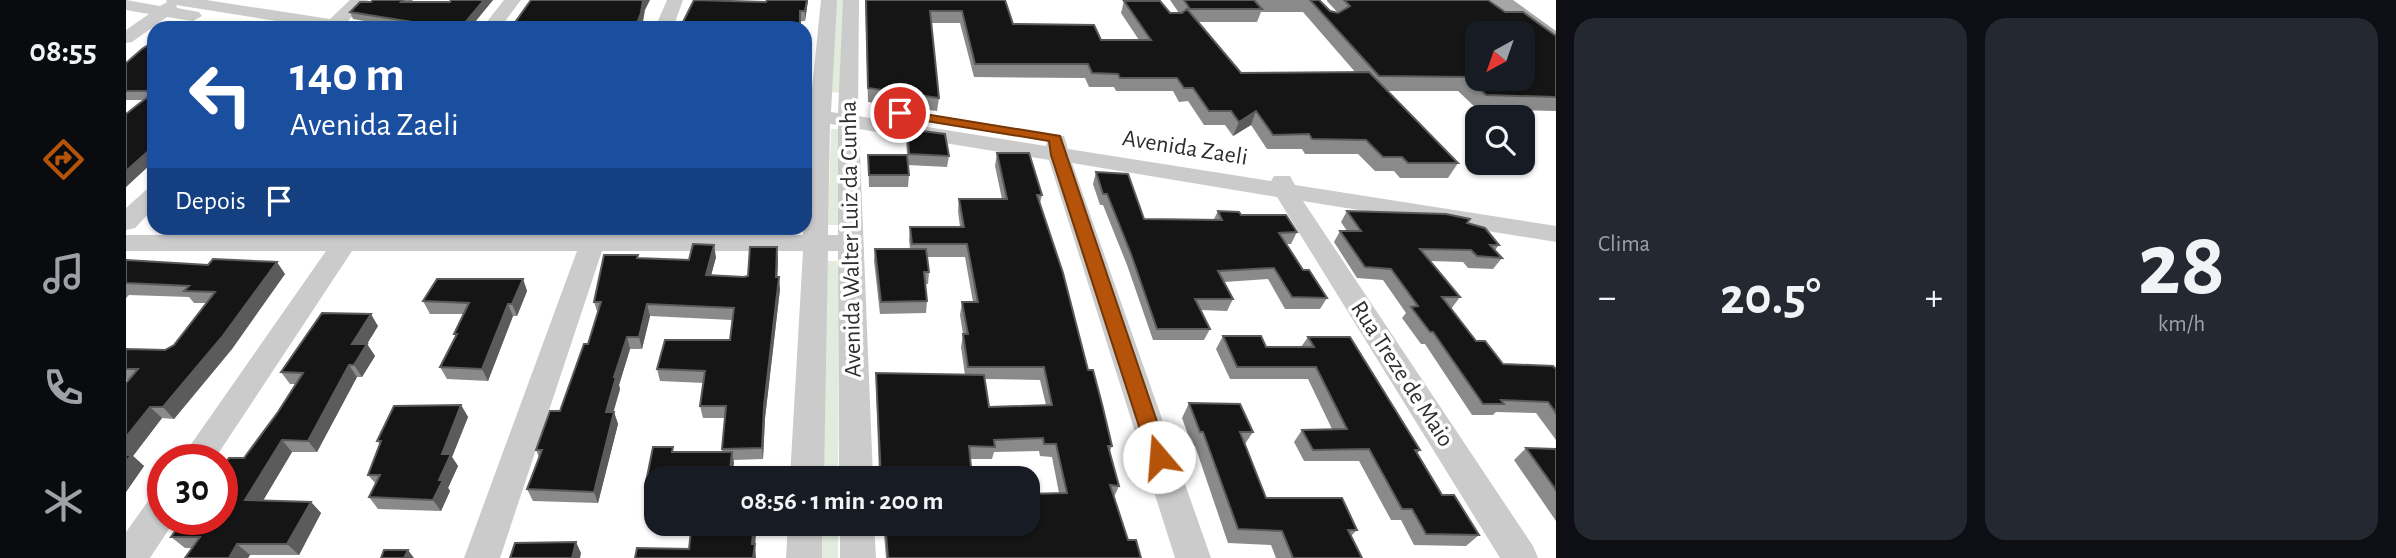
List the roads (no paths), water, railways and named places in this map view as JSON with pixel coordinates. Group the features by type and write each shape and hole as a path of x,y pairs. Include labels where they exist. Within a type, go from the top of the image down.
{"main road":[{"path":"1500,0 1556,41"}],"street":[{"path":"339,21 360,0"},
{"path":"496,21 513,0"},
{"path":"667,21 675,0"},
{"name":"Avenida Walter Luiz da Cunha","path":"807,466 814,244 813,107 829,0"},
{"name":"Avenida Walter Luiz da Cunha","path":"851,0 848,113 856,466"},
{"path":"156,21 173,11 200,4 298,21"},
{"path":"126,5 229,21"},
{"path":"126,38 147,26"},
{"path":"126,56 147,41"},
{"name":"Avenida Zaeli","path":"813,107 1550,228"},
{"path":"1056,147 1193,558"},
{"name":"Rua Treze de Maio","path":"1282,182 1520,558"},
{"path":"126,222 147,202"},
{"path":"126,243 349,236 594,236 851,243"},
{"path":"207,444 349,236"},
{"path":"482,558 594,236"},
{"path":"129,558 147,532"},
{"path":"804,558 805,536"},
{"path":"857,536 858,558"}]}
